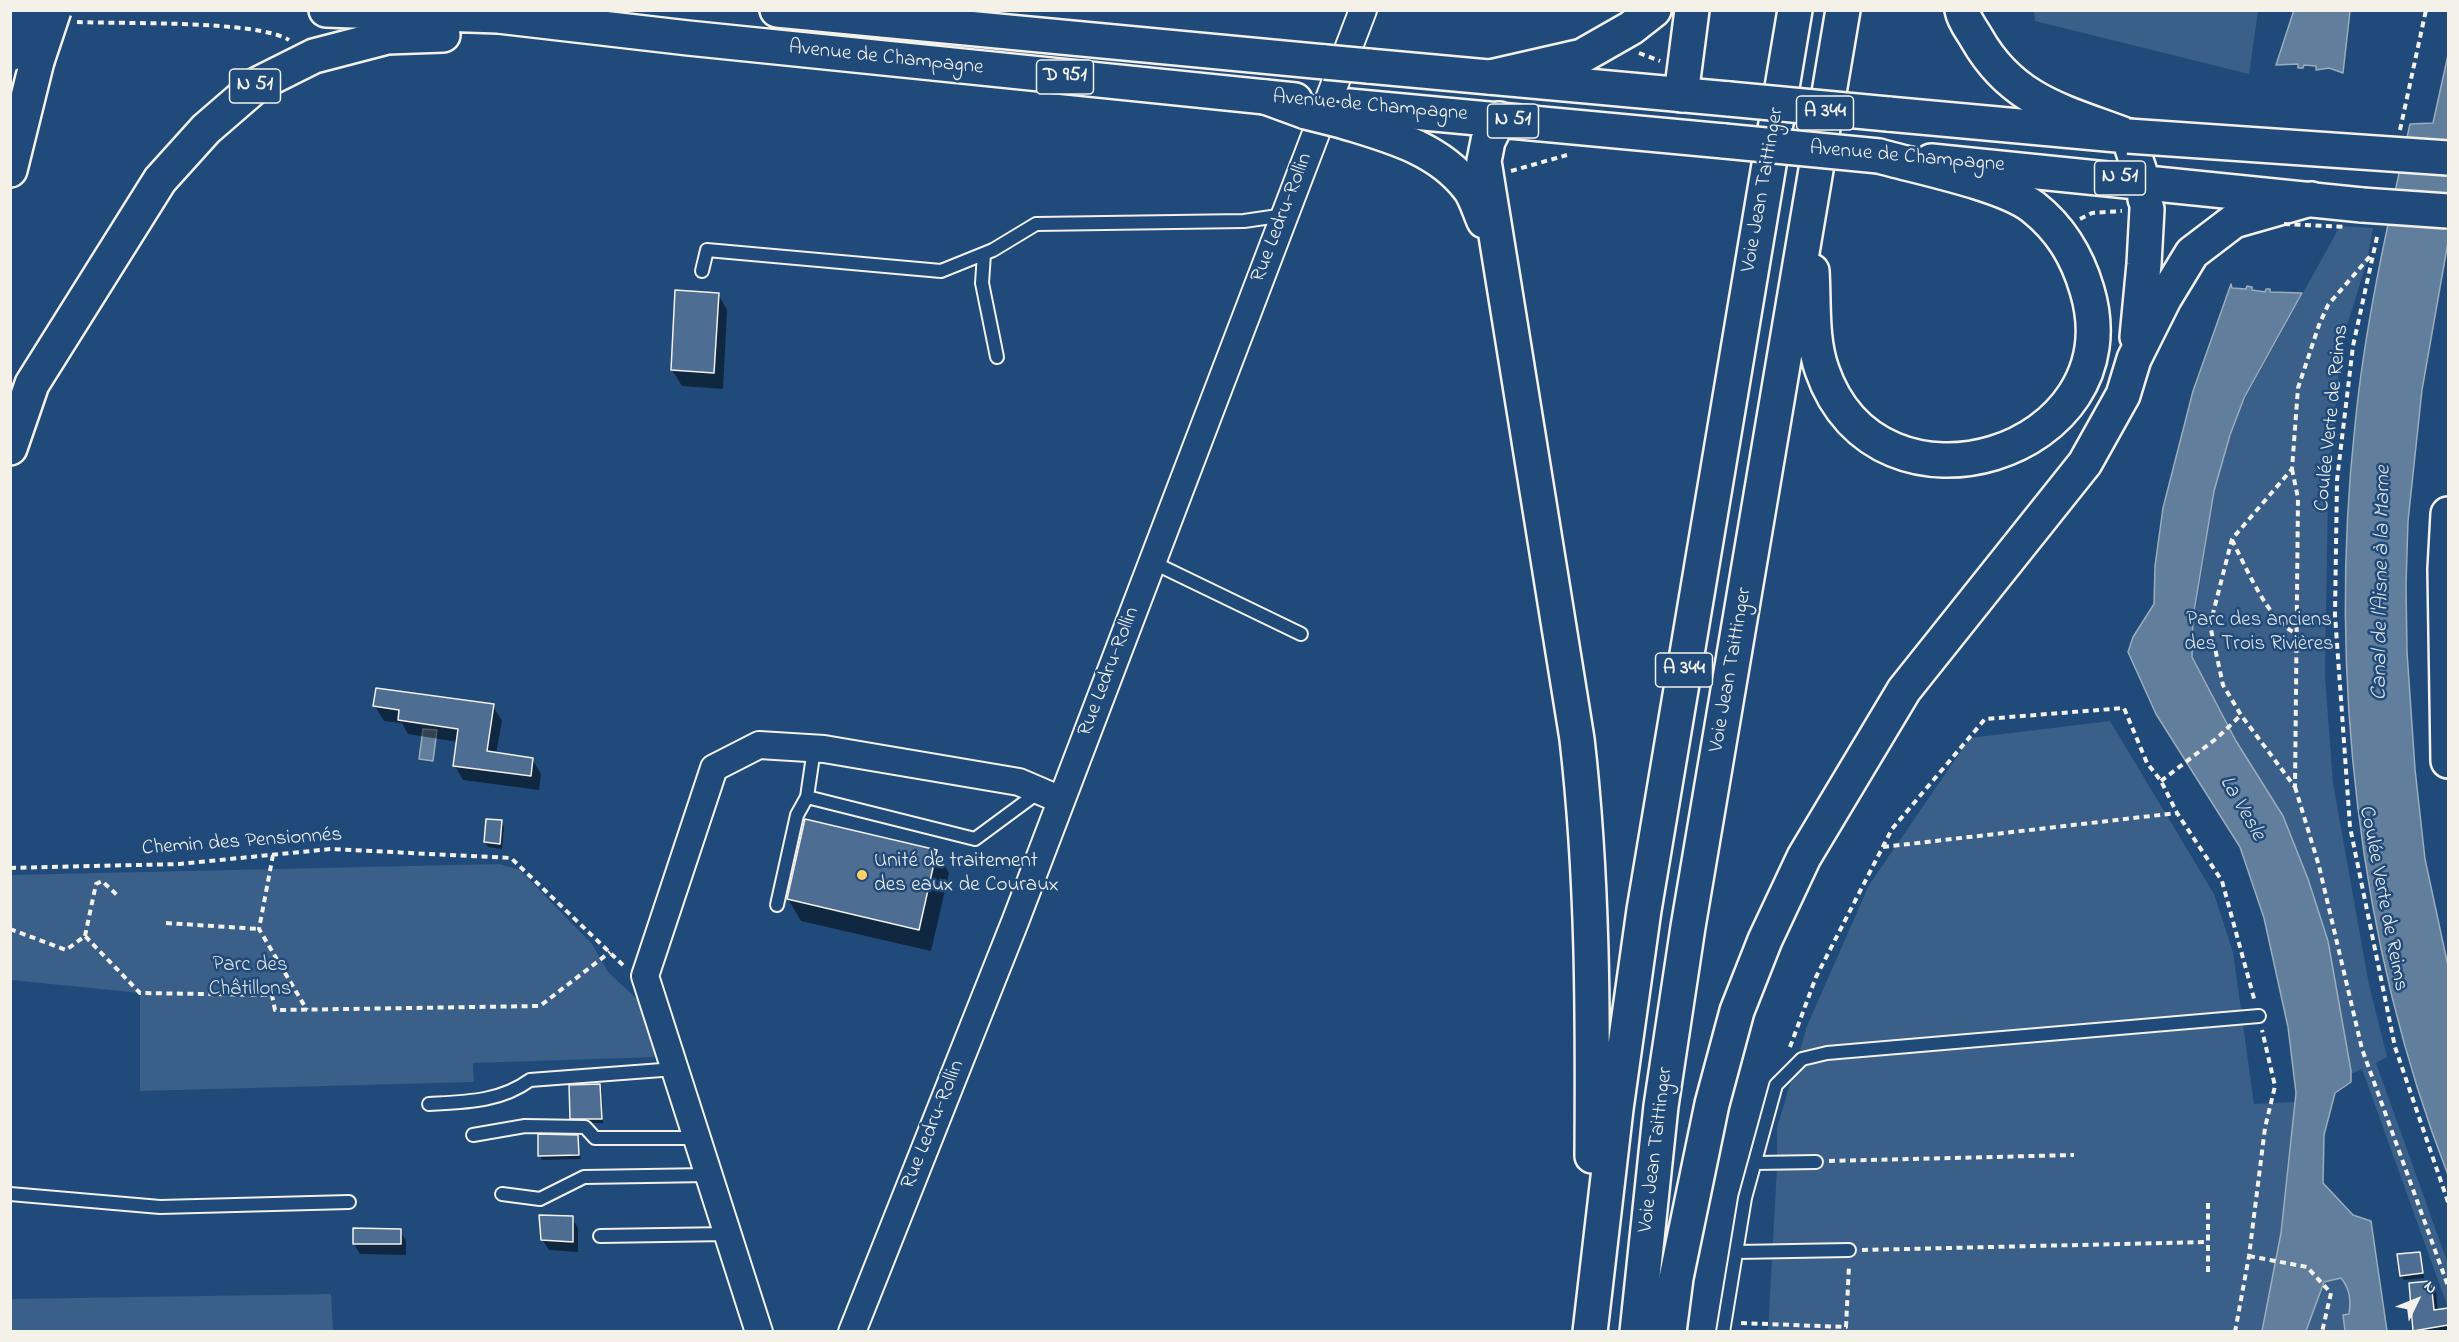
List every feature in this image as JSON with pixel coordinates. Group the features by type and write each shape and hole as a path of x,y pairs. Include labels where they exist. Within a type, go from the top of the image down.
{"main road":[{"path":"10,170 24,58 25,10"},
{"name":"Avenue de Champagne","path":"326,10 498,16 688,38 1265,97 1345,113 1499,119 1879,156 2145,195 2311,199 2448,212"},
{"name":"Avenue de Champagne","path":"777,10 2128,136 2448,158"},
{"path":"919,10 999,19 1063,37"},
{"path":"1490,77 1582,56 1631,28 1654,10"},
{"path":"1677,136 1692,10"},
{"name":"Voie Jean Taittinger","path":"1591,1324 1616,1109 1644,910 1795,10"},
{"name":"Voie Jean Taittinger","path":"1637,1332 1662,1106 1688,927 1843,10"},
{"path":"1962,10 1990,62 2014,86 2048,106 2128,136 2145,195 2145,264 2134,359"},
{"path":"24,58 62,16"},
{"name":"N 51","path":"10,448 21,391 160,180 206,129 258,84 314,56 387,37 483,33 688,38"},
{"path":"1529,81 1499,119 1488,141 1484,161 1577,739 1587,825 1593,985 1591,1324"},
{"path":"1345,113 1412,143 1445,165 1469,187 1499,255"},
{"path":"1808,216 1815,341 1821,369 1837,400 1864,430 1906,454 1931,460 1954,461 2006,451 2029,440 2067,403 2081,381 2090,357 2093,328 2090,302 2072,251 2058,230 2032,206 2010,194 1879,156"},
{"path":"1669,1332 1676,1278 1712,1104 1737,1011 1765,940 1804,857 1905,690 2085,463 2122,395 2134,359 2164,299 2192,253 2234,221 2311,199"},
{"path":"2448,514 2445,569 2448,761"}],"street":[{"name":"Rue Ledru-Rollin","path":"852,1332 1051,796 1152,562 1363,10"},
{"path":"759,1332 645,976 714,768 759,745 814,748 1019,782 1051,796"}],"lane":[{"path":"702,271 708,250 941,271 984,254 1036,224 1245,221 1285,215"},
{"path":"984,254 982,283 997,357"},
{"path":"1152,562 1301,634"},
{"path":"777,905 797,815 807,797 814,748"},
{"path":"807,797 975,838 1051,796"},
{"path":"1724,1327 1745,1198 1776,1085 1802,1059 1827,1053 2259,1016"},
{"path":"429,1104 478,1101 516,1090 530,1080 675,1069"},
{"path":"473,1135 525,1126 585,1127 595,1138 697,1138"},
{"path":"1755,1162 1816,1162"},
{"path":"502,1194 540,1198 584,1177 709,1175"},
{"path":"10,1194 160,1207 349,1202"},
{"path":"600,1236 728,1234"},
{"path":"1737,1252 1849,1250"}],"path":[{"path":"2399,134 2426,10"},
{"path":"62,16 244,28 279,34 314,56"},
{"name":"Coulée Verte de Reims","path":"2377,237 2353,346 2337,480 2335,615 2350,827 2395,1047 2448,1202"},
{"path":"2373,253 2328,305 2298,388 2292,469 2298,498 2295,787 2319,866 2362,1049 2448,1286"},
{"path":"2292,469 2232,539 2210,625 2223,685 2241,715 2295,787"},
{"path":"2232,539 2262,597 2288,630 2296,633"},
{"path":"1776,1085 1816,977 1892,829 1985,719 2124,708 2147,764 2161,781 2177,813 2222,881 2259,1016 2275,1086 2265,1128 2249,1256 2235,1332"},
{"path":"2161,781 2217,738 2241,715"},
{"path":"1882,847 2177,813"},
{"name":"Chemin des Pensionnés","path":"10,868 179,864 331,849 512,858 629,971 645,976"},
{"path":"273,855 260,929 307,1010"},
{"path":"10,929 66,950 85,936 96,884 102,881 117,895"},
{"path":"166,923 260,929"},
{"path":"85,936 140,993 272,995 275,1010 540,1006 610,952"},
{"path":"1816,1162 2074,1155"},
{"path":"2208,1200 2206,1242 2208,1272"},
{"path":"1724,1327 1846,1327 1849,1250 2206,1242"},
{"path":"2249,1256 2268,1257 2307,1267 2331,1293 2322,1332"}],"green space":[{"path":"2034,11 2258,11 2249,74 2035,21"},
{"name":"Parc des anciens des Trois Rivières","path":"2340,226 2373,228 2367,261 2341,345 2328,490 2325,676 2333,783 2369,985 2387,1057 2376,1063 2448,1264 2448,1308 2362,1069 2351,1074 2308,879 2283,816 2236,741 2192,657 2192,636 2214,491 2237,413"},
{"path":"2110,721 2214,894 2233,952 2254,1104 2295,1102 2281,1233 2262,1331 1768,1332 1777,1128 1807,1026 1869,885 1970,738"},
{"name":"Parc des Châtillons","path":"499,864 520,870 592,944 608,972 641,1003 658,1057 473,1063 474,1082 140,1091 140,993 11,980 10,875"},
{"path":"2331,1278 2341,1278 2349,1287 2349,1314 2343,1315 2345,1331 2306,1332 2324,1282"},
{"path":"331,1294 333,1331 11,1331 11,1299"}],"water":[{"path":"2294,10 2350,11 2343,73 2329,68 2316,70 2316,66 2304,65 2303,68 2298,68 2298,64 2276,65"},
{"name":"Canal de l'Aisne à la Marne","path":"2448,55 2448,242 2422,390 2408,521 2406,585 2407,652 2415,769 2425,859 2448,966 2448,1175 2417,1087 2392,995 2372,901 2358,806 2349,710 2345,613 2348,518 2355,425 2371,311 2410,124 2433,123"},
{"name":"La Vesle","path":"2231,284 2232,288 2246,289 2247,286 2252,287 2252,290 2265,292 2266,289 2270,289 2270,292 2302,293 2244,398 2230,435 2214,491 2193,618 2192,657 2236,741 2283,816 2308,879 2328,941 2351,1082 2335,1093 2324,1135 2323,1183 2353,1215 2371,1221 2387,1331 2345,1331 2343,1315 2349,1314 2350,1299 2341,1278 2324,1282 2306,1331 2262,1331 2281,1233 2296,1093 2288,1027 2264,918 2240,847 2156,714 2128,652 2133,637 2154,604 2155,566 2163,508 2193,391"},
{"path":"423,729 437,730 433,761 419,759"}],"building":[{"path":"675,290 719,293 714,373 671,370"},
{"path":"376,688 494,704 487,751 533,758 531,776 453,766 458,729 398,720 399,710 373,706"},
{"path":"486,819 502,820 500,844 484,842"},
{"name":"Unité de traitement des eaux de Couraux","path":"805,819 937,850 919,930 787,899"},
{"path":"600,1084 602,1119 570,1119 569,1085"},
{"path":"538,1134 578,1135 579,1155 538,1156"},
{"path":"539,1215 573,1216 573,1242 541,1240"},
{"path":"353,1228 401,1229 401,1244 353,1244"},
{"path":"2420,1252 2423,1273 2400,1276 2397,1254"},
{"path":"2431,1281 2434,1310 2448,1308 2448,1325 2413,1331 2409,1283"}],"place":[{"name":"Unité de traitement des eaux de Couraux","path":"862,875"}]}
